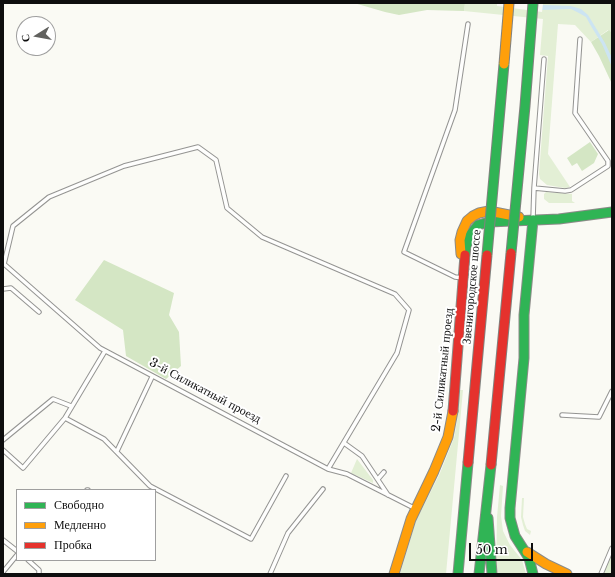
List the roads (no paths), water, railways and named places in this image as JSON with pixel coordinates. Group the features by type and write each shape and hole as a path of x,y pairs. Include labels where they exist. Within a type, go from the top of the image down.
{"main road":[{"name":"Звенигородское шоссе","path":"458,574 509,3"},
{"path":"479,574 491,465 525,106 533,3"},
{"name":"2-й Силикатный проезд","path":"394,574 416,508 444,449 450,431 456,382 464,279 460,240 463,227 470,218 479,213 489,211 533,220 559,220 612,212"},
{"path":"533,220 524,315 524,358 510,508 512,528 515,536 529,558 533,574"},
{"path":"489,484 488,518 492,574"},
{"path":"522,547 546,569 566,573"}],"lane":[{"path":"464,279 404,252 455,110 468,24"},
{"path":"534,188 565,191 571,190 608,166 608,161 575,113 580,39"},
{"path":"533,220 544,59"},
{"name":"3-й Силикатный проезд","path":"344,443 397,353 409,310 395,294 262,237 226,208 216,160 198,147 124,166 49,197 13,226 4,264 100,348 152,377 328,469 347,474 416,508"},
{"path":"3,289 11,288 39,312"},
{"path":"3,450 23,468 65,418 105,351"},
{"path":"117,451 152,377"},
{"path":"562,415 599,416 612,391"},
{"path":"3,440 53,398 71,406"},
{"path":"65,418 104,439 150,486 156,489"},
{"path":"328,469 344,443 362,456 389,496"},
{"path":"378,479 384,472"},
{"path":"156,489 251,539 286,476"},
{"path":"270,574 288,533 323,489"},
{"path":"3,540 16,549"},
{"path":"601,574 612,548"},
{"path":"3,572 16,556"},
{"path":"29,561 39,570 39,574"}],"water":[{"path":"490,3 571,6 581,9 588,15 605,43 612,58 612,67 602,44 586,17 579,13 571,9 541,10"}]}
